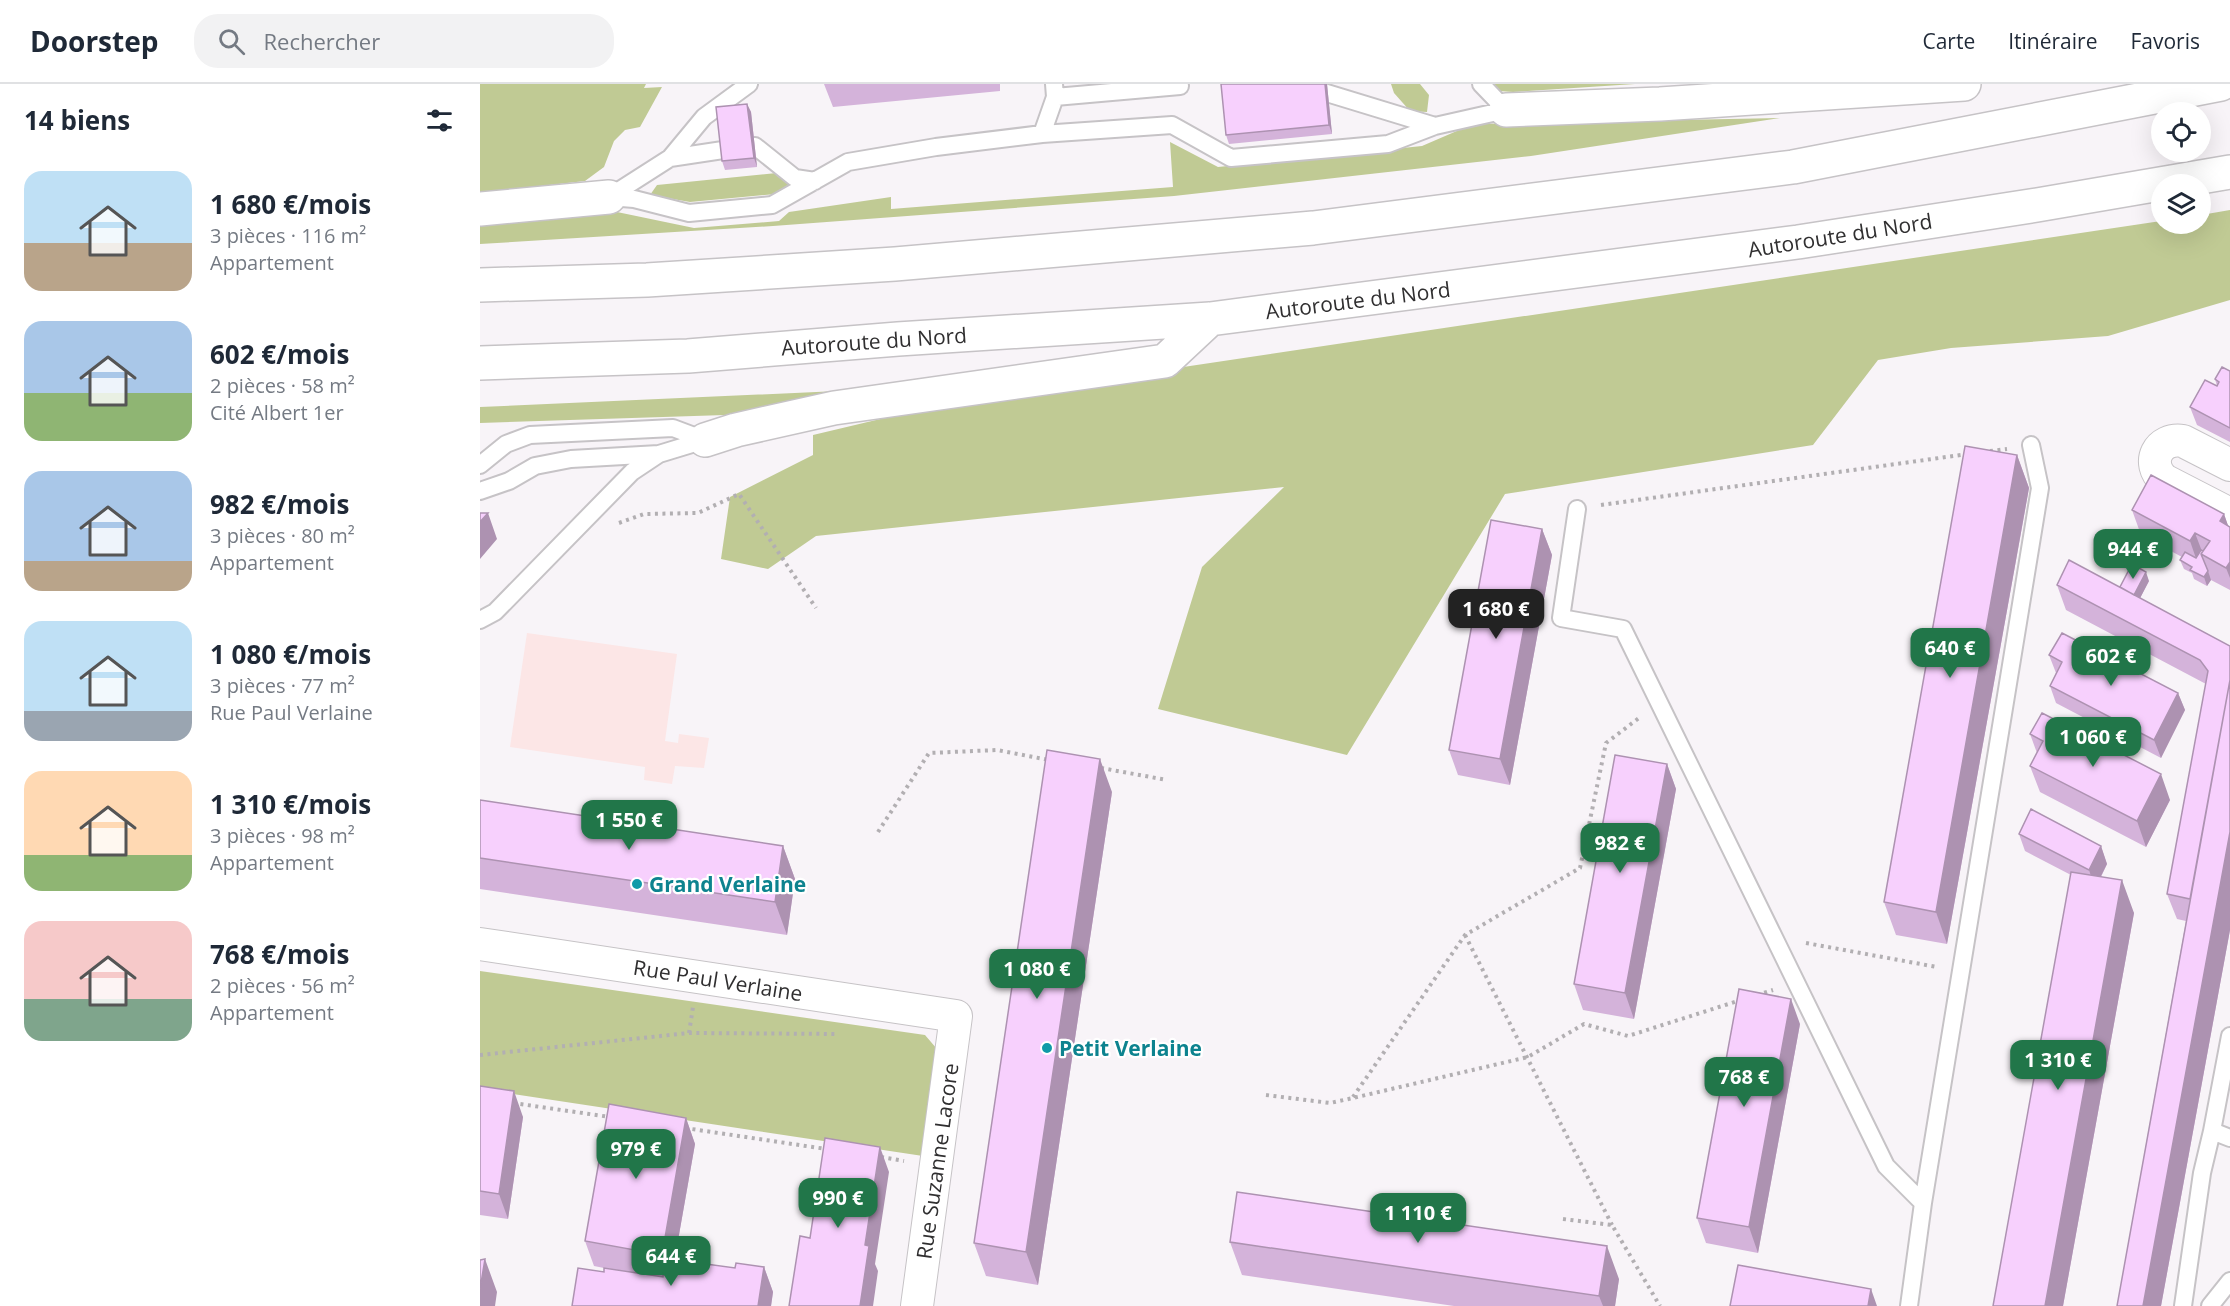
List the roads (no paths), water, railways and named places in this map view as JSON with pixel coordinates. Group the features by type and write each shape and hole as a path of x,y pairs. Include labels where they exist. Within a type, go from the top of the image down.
{"highway":[{"path":"1506,110 1660,104 1964,84"},
{"path":"480,285 647,280 895,264 1313,228 1793,167 2221,84"},
{"name":"Autoroute du Nord","path":"480,363 688,356 898,339 1210,319 1798,242 2230,172"},
{"path":"480,210 609,197"},
{"path":"705,440 736,430 834,408 1165,362 1210,319"}],"street":[{"path":"2230,465 2182,441 2175,440 2162,445 2154,463 2158,475 2164,480 2230,514"},
{"name":"Rue Paul Verlaine","path":"480,944 956,1016"},
{"name":"Rue Suzanne Lacore","path":"917,1306 956,1016"}],"lane":[{"path":"609,197 670,158 705,117 748,84"},
{"path":"1481,84 1506,110"},
{"path":"1042,134 1055,91 1180,86"},
{"path":"1294,88 1317,90 1435,126"},
{"path":"609,197 634,199 689,213 772,205 848,162 936,147 1042,134 1172,125 1231,158 1388,144 1435,126 1506,110"},
{"path":"755,146 795,177 815,181"},
{"path":"670,158 723,150"},
{"path":"480,465 506,444 530,435 673,428 705,440"},
{"path":"480,491 509,482 535,466 571,459 659,454 705,440"},
{"path":"1909,1306 1923,1203 2040,488 2031,445"},
{"path":"480,620 495,612 632,472 659,454"},
{"path":"1577,509 1561,618 1623,629 1886,1166 1923,1203"},
{"path":"2183,1306 2202,1173 2230,1036"},
{"path":"2212,1131 2230,1138"},
{"path":"2210,1306 2230,1281"}],"place":[{"name":"Grand Verlaine","path":"637,884"},
{"name":"Petit Verlaine","path":"1047,1048"}]}
